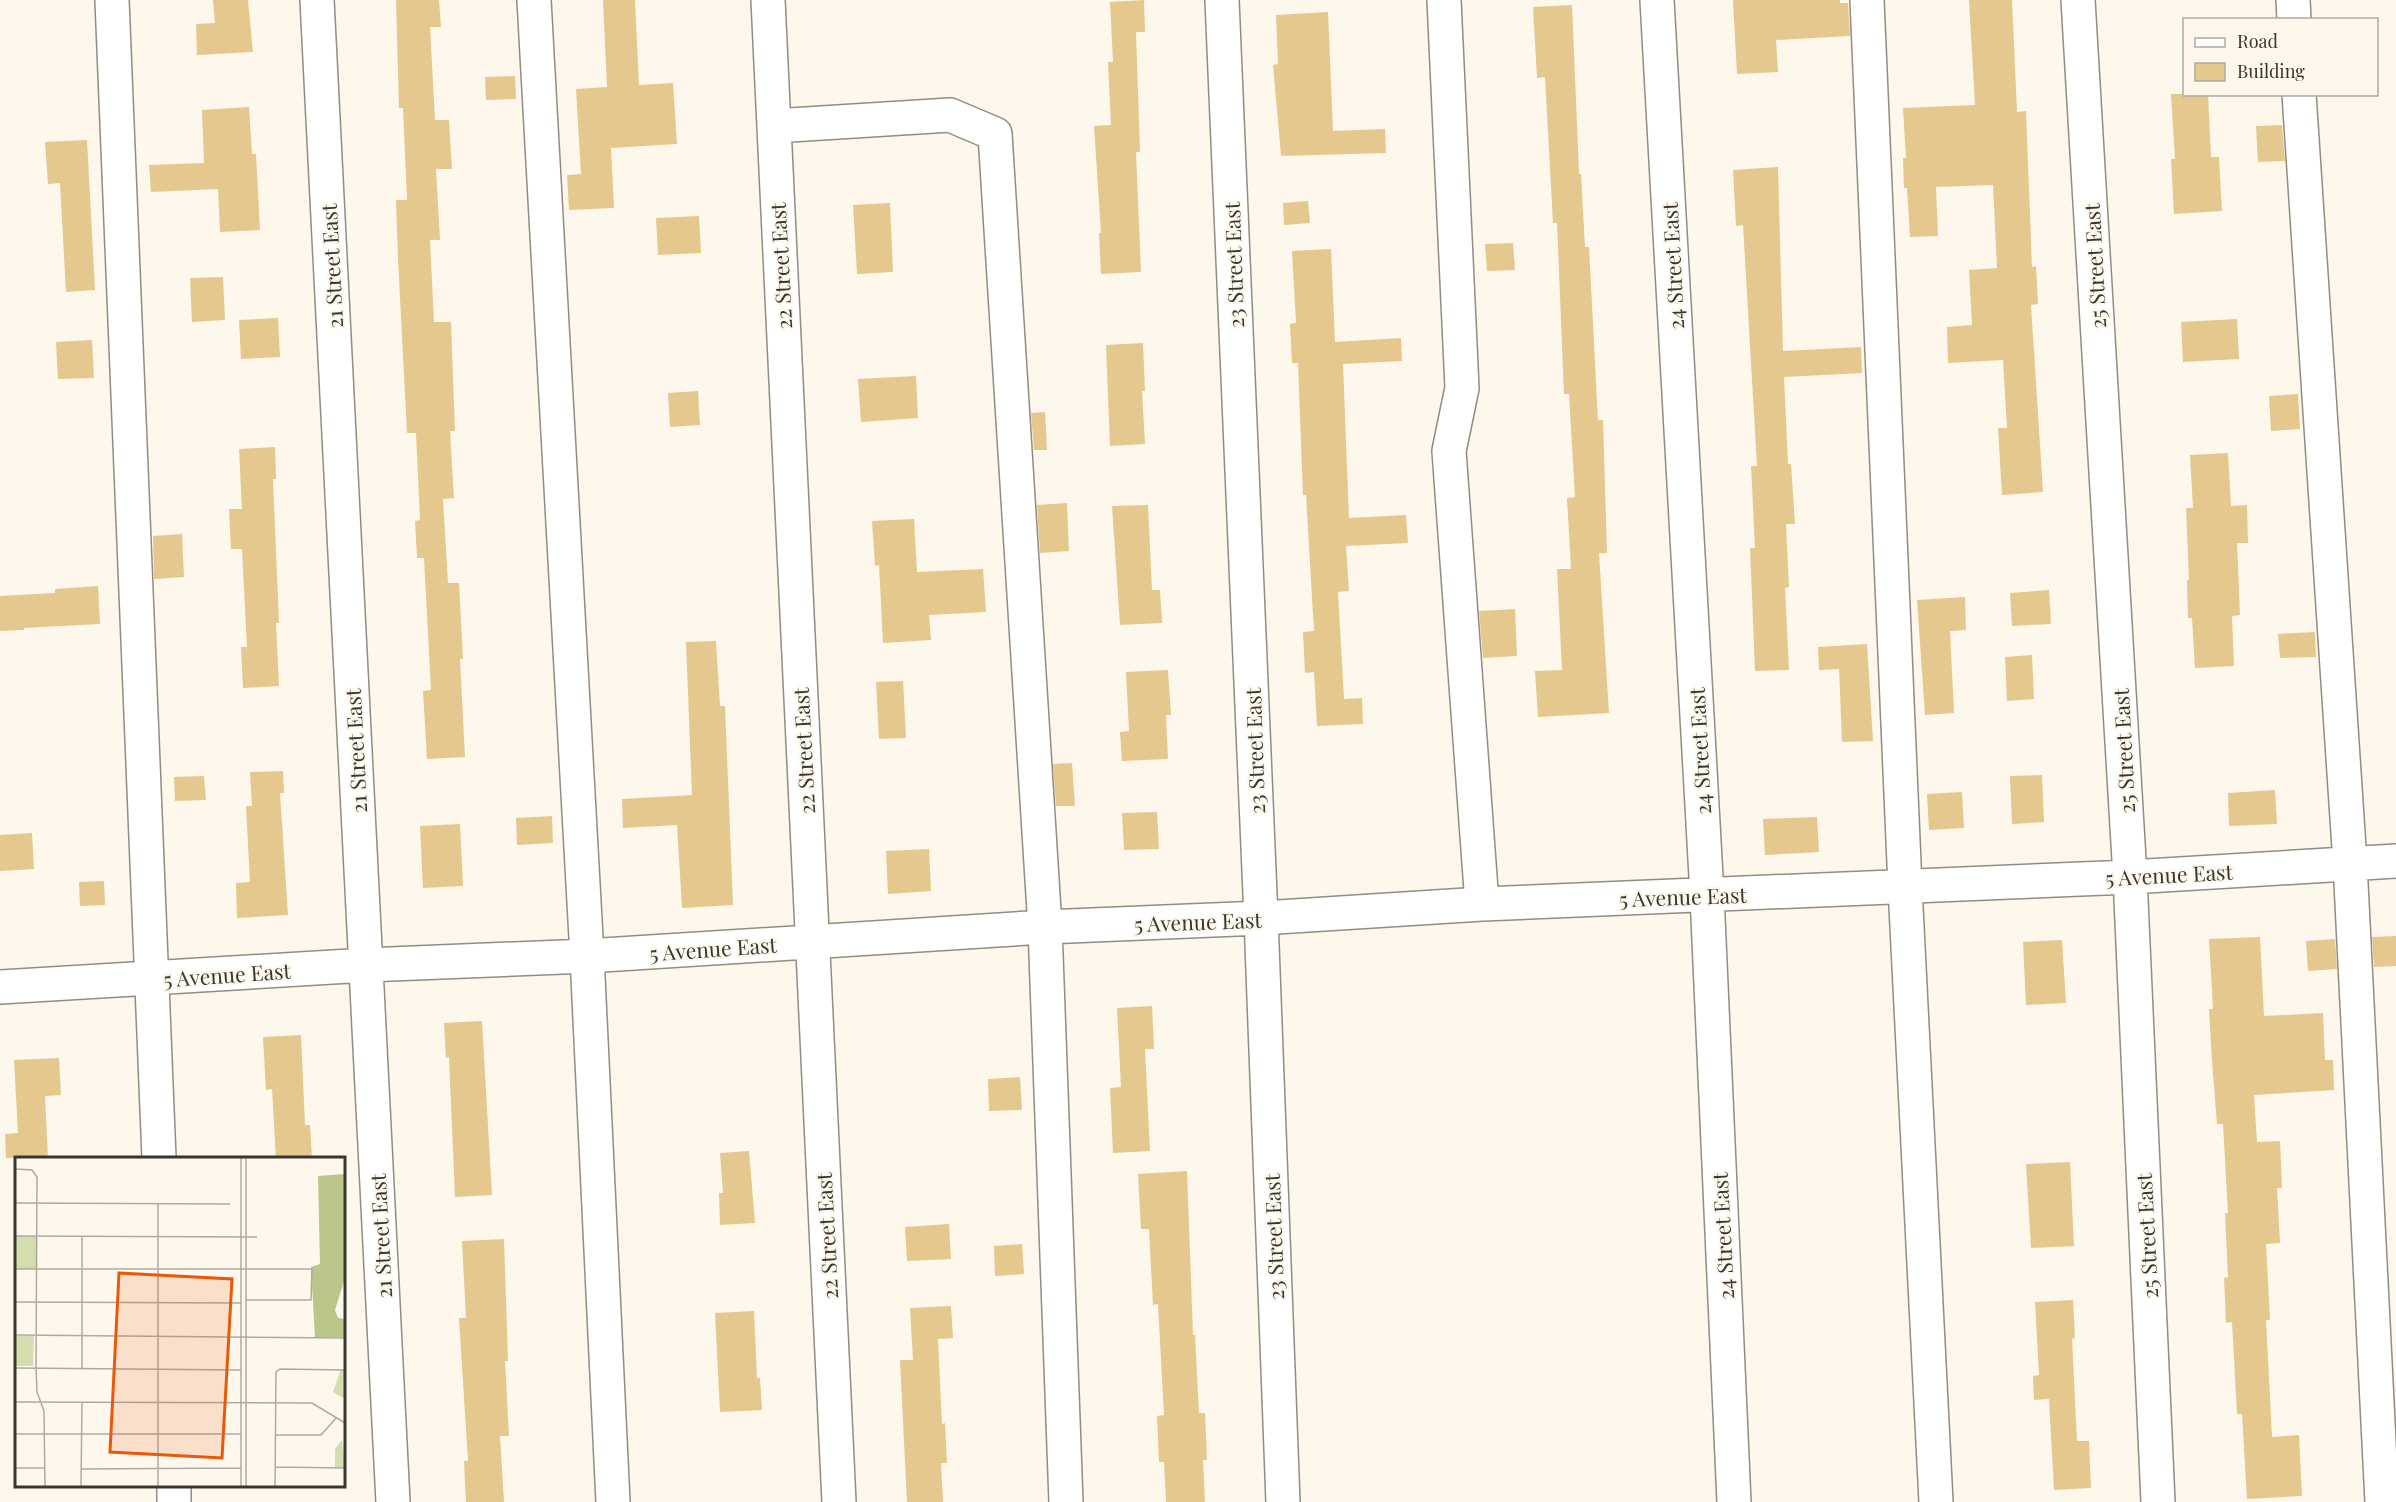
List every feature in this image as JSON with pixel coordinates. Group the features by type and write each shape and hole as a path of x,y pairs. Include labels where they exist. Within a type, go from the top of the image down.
{"street":[{"path":"112,0 159,1157"},
{"name":"21 Street East","path":"317,0 393,1502"},
{"path":"534,0 587,956 613,1502"},
{"name":"22 Street East","path":"768,0 839,1502"},
{"name":"23 Street East","path":"1222,0 1262,918 1283,1502"},
{"path":"1444,0 1462,388 1449,451 1482,904"},
{"name":"24 Street East","path":"1658,0 1707,895 1734,1502"},
{"path":"1867,0 1905,887 1936,1502"},
{"name":"25 Street East","path":"2078,0 2130,877 2158,1502"},
{"path":"2293,0 2294,18"},
{"path":"2299,96 2350,863 2382,1502"},
{"path":"774,126 950,115 995,134 1045,927 1066,1502"},
{"name":"5 Avenue East","path":"0,987 587,956 1045,927 1262,918 1482,904 2130,877 2396,861"}],"building":[{"path":"213,0 248,0 253,52 197,55 196,24 215,23"},
{"path":"396,0 439,0 441,27 430,27 435,120 449,120 452,169 436,169 440,240 430,240 434,322 451,322 455,431 450,431 454,498 443,499 448,583 459,583 465,757 427,759 423,691 431,690 424,558 417,558 415,521 420,520 416,433 407,433 398,259 396,200 407,200 403,108 399,108"},
{"path":"603,0 635,0 639,85 673,83 677,144 611,148 614,208 569,210 567,175 581,174 576,89 607,87"},
{"path":"1144,0 1145,32 1136,32 1140,152 1136,152 1141,272 1101,274 1099,233 1101,233 1094,126 1111,125 1108,62 1113,62 1110,2"},
{"path":"1733,0 1840,0 1840,3 1848,3 1850,36 1776,40 1778,72 1737,74"},
{"path":"1969,0 2012,0 2017,112 2026,111 2032,267 2036,266 2038,304 2031,305 2043,492 2002,495 1998,428 2007,428 2003,360 1948,363 1947,327 1972,325 1969,270 1997,268 1993,185 1936,187 1938,236 1910,237 1907,188 1904,188 1903,158 1906,158 1903,108 1975,105"},
{"path":"1572,5 1579,174 1581,174 1585,247 1589,247 1598,420 1603,420 1607,553 1599,553 1609,713 1538,717 1535,671 1562,670 1557,569 1571,569 1567,498 1575,497 1569,394 1564,394 1557,223 1553,223 1545,77 1537,78 1533,7"},
{"path":"1328,12 1333,131 1385,129 1386,153 1281,156 1273,65 1278,64 1276,15"},
{"path":"515,76 516,99 486,100 485,77"},
{"path":"2171,94 2208,96 2211,157 2219,157 2222,211 2174,214 2171,159 2175,159"},
{"path":"249,107 252,154 256,154 260,230 220,232 218,189 151,192 149,165 204,163 202,110"},
{"path":"2282,125 2285,161 2258,162 2256,126"},
{"path":"87,140 95,290 66,292 60,183 48,184 45,142"},
{"path":"1778,167 1783,351 1861,347 1862,373 1784,377 1788,464 1791,464 1795,524 1786,524 1789,587 1785,588 1789,670 1755,671 1750,548 1755,548 1751,466 1757,466 1743,225 1736,226 1733,170"},
{"path":"1308,201 1310,223 1284,225 1283,203"},
{"path":"890,203 893,272 857,274 853,205"},
{"path":"699,216 701,253 658,255 656,218"},
{"path":"1513,243 1515,270 1487,271 1485,244"},
{"path":"1331,249 1335,342 1401,338 1402,361 1343,364 1349,518 1406,515 1408,543 1346,546 1349,591 1338,592 1344,699 1362,698 1363,724 1317,726 1314,672 1305,673 1303,632 1314,631 1306,495 1303,495 1298,363 1292,363 1290,324 1296,323 1292,251"},
{"path":"223,277 225,320 192,322 190,278"},
{"path":"278,318 280,357 241,359 239,320"},
{"path":"2237,319 2239,359 2183,362 2181,322"},
{"path":"92,340 94,378 58,379 56,342"},
{"path":"1143,343 1145,391 1142,391 1145,444 1110,446 1106,345"},
{"path":"916,376 918,418 861,422 858,379"},
{"path":"698,391 700,425 670,427 668,393"},
{"path":"2298,394 2300,429 2271,431 2269,396"},
{"path":"1045,412 1047,450 1034,450 1031,413"},
{"path":"275,447 276,479 273,479 279,623 276,623 279,686 243,688 241,647 247,647 242,549 231,549 229,509 242,509 239,449"},
{"path":"2228,453 2231,506 2247,505 2248,543 2237,543 2240,615 2232,616 2234,666 2195,668 2192,618 2188,618 2187,580 2189,580 2186,508 2193,508 2190,455"},
{"path":"1067,503 1069,551 1040,553 1037,505"},
{"path":"1148,505 1152,590 1160,590 1162,623 1120,625 1112,506"},
{"path":"914,519 917,572 983,569 986,612 929,615 931,640 883,643 879,565 875,566 872,521"},
{"path":"182,534 184,577 154,579 153,536"},
{"path":"98,586 100,624 0,631 0,596 55,593 55,589"},
{"path":"2049,590 2051,624 2012,626 2010,593"},
{"path":"1965,597 1966,630 1950,631 1954,713 1925,715 1917,600"},
{"path":"1515,609 1517,656 1483,658 1479,611"},
{"path":"2315,632 2316,657 2280,658 2278,634"},
{"path":"716,641 720,706 725,706 733,905 682,908 677,825 623,828 622,799 692,795 686,642"},
{"path":"1867,644 1873,741 1842,742 1839,669 1819,670 1818,647"},
{"path":"2032,655 2034,699 2007,701 2005,657"},
{"path":"1168,670 1171,715 1166,715 1168,759 1122,761 1120,732 1129,731 1126,672"},
{"path":"903,681 906,738 879,739 876,682"},
{"path":"1072,763 1075,806 1056,806 1053,764"},
{"path":"283,771 284,793 280,793 288,915 237,918 236,883 250,882 246,806 252,806 250,772"},
{"path":"2042,775 2044,822 2012,824 2010,776"},
{"path":"204,776 206,800 175,801 174,777"},
{"path":"2275,790 2277,824 2229,826 2228,793"},
{"path":"1962,792 1964,828 1929,830 1927,794"},
{"path":"1157,812 1159,849 1124,850 1122,813"},
{"path":"552,816 553,843 517,845 516,818"},
{"path":"1817,817 1819,852 1765,855 1763,819"},
{"path":"460,824 463,886 423,888 420,826"},
{"path":"32,833 34,869 0,871 0,835"},
{"path":"929,849 931,891 888,894 886,851"},
{"path":"104,881 105,905 80,906 79,882"},
{"path":"2396,936 2396,966 2374,967 2372,937"},
{"path":"2260,937 2264,1016 2323,1013 2325,1060 2333,1060 2334,1090 2254,1095 2257,1142 2280,1141 2282,1188 2277,1188 2280,1243 2266,1244 2270,1320 2266,1320 2272,1437 2299,1435 2302,1496 2247,1499 2242,1414 2237,1414 2232,1322 2226,1323 2224,1278 2228,1277 2225,1213 2228,1213 2223,1124 2217,1124 2212,1061 2209,1009 2213,1009 2209,939"},
{"path":"2335,939 2337,969 2308,971 2306,941"},
{"path":"2062,940 2066,1003 2026,1005 2023,942"},
{"path":"1152,1006 1154,1049 1145,1049 1150,1151 1113,1153 1110,1088 1121,1087 1117,1008"},
{"path":"482,1021 492,1195 455,1197 449,1057 446,1058 444,1023"},
{"path":"301,1035 305,1125 310,1125 312,1157 276,1157 272,1089 266,1090 263,1037"},
{"path":"59,1058 61,1095 45,1096 48,1157 6,1158 5,1134 18,1133 14,1060"},
{"path":"1020,1077 1022,1110 989,1111 988,1079"},
{"path":"749,1151 755,1223 720,1225 719,1193 723,1193 720,1153"},
{"path":"2070,1162 2074,1246 2031,1248 2026,1164"},
{"path":"1187,1171 1193,1335 1195,1335 1199,1413 1205,1413 1207,1460 1203,1460 1205,1502 1166,1502 1164,1462 1159,1462 1157,1416 1164,1415 1158,1304 1153,1305 1149,1229 1141,1229 1138,1174"},
{"path":"949,1224 951,1259 907,1261 905,1227"},
{"path":"504,1239 508,1361 505,1361 509,1436 500,1436 504,1502 466,1502 464,1461 468,1461 459,1318 466,1318 462,1241"},
{"path":"1022,1244 1024,1274 995,1276 994,1246"},
{"path":"2073,1300 2075,1338 2072,1339 2077,1441 2089,1441 2091,1488 2054,1490 2049,1399 2034,1400 2033,1376 2039,1375 2035,1302"},
{"path":"951,1306 953,1338 938,1339 942,1424 945,1423 947,1463 941,1463 943,1502 907,1502 900,1360 913,1360 910,1308"},
{"path":"754,1311 757,1378 760,1378 762,1410 720,1412 715,1313"}]}
